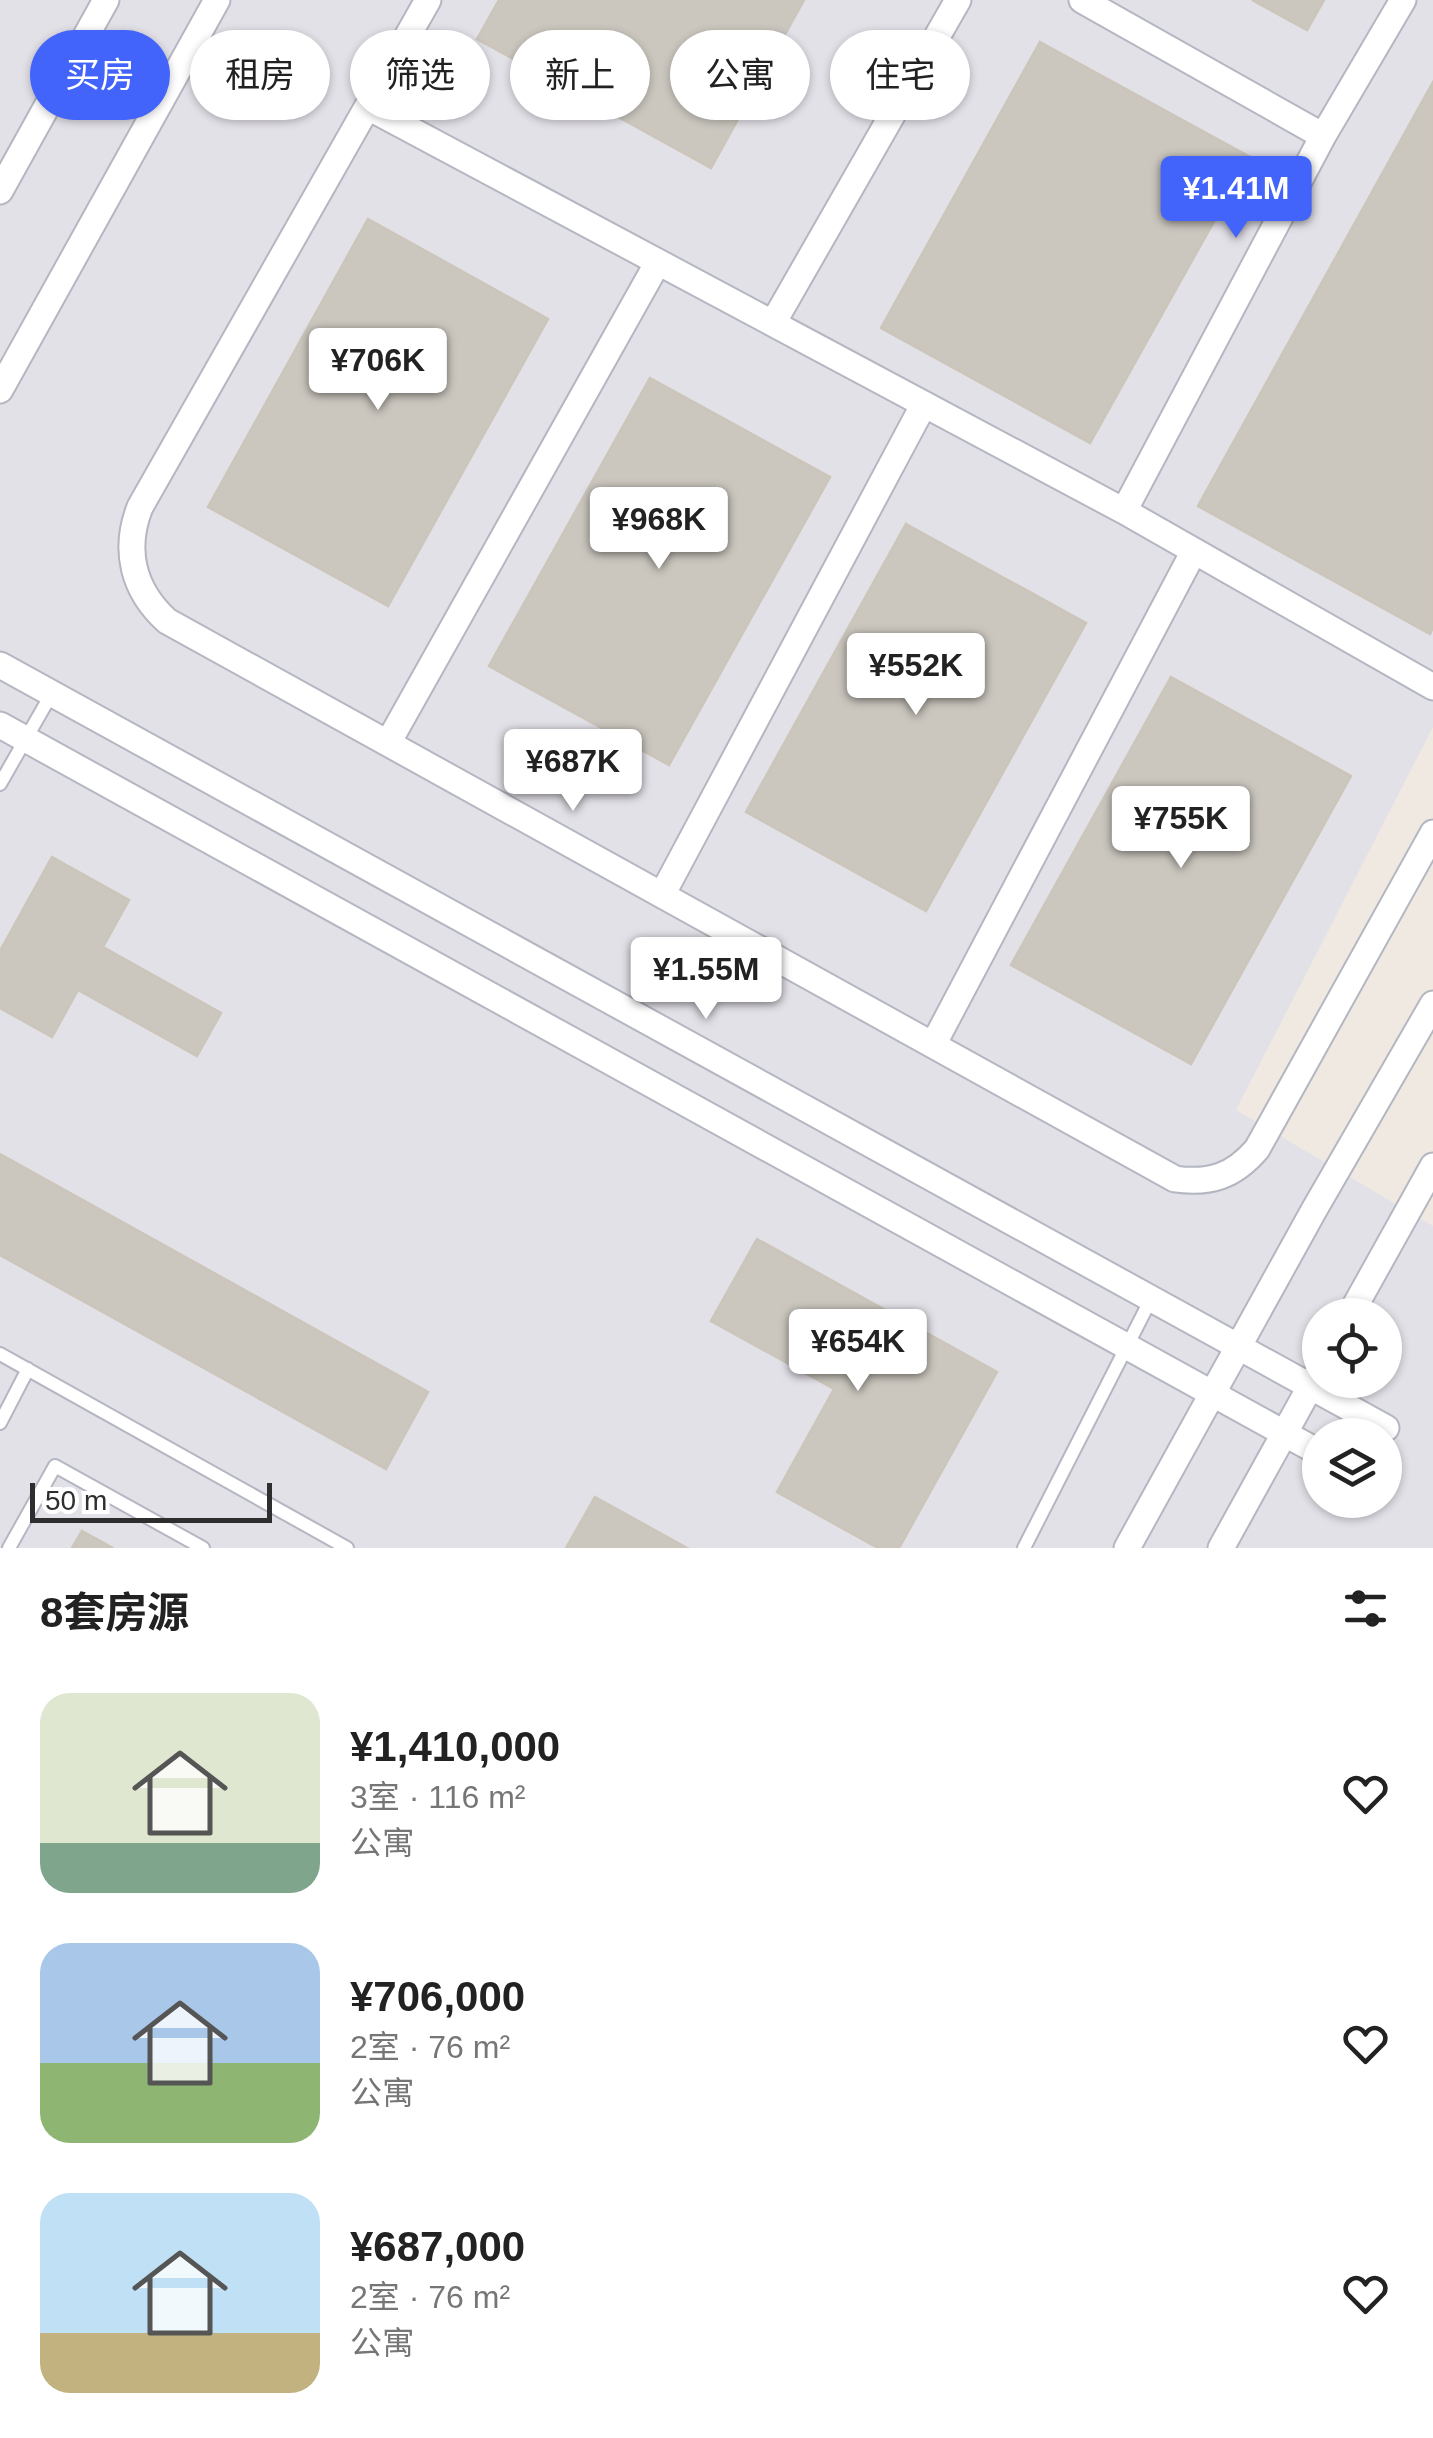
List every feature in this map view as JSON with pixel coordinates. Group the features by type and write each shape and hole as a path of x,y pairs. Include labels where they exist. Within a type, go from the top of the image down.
{"street":[{"path":"0,191 106,0"},
{"path":"0,390 217,0"},
{"path":"411,30 428,0"},
{"path":"773,324 958,0"},
{"path":"1082,0 1323,136"},
{"path":"1124,511 1323,136 1402,0"},
{"path":"361,120 140,507 131,537 133,568 145,597 167,621 1175,1179 1194,1182 1231,1173 1257,1149 1433,833"},
{"path":"392,120 1124,511 1433,686"},
{"path":"388,743 658,262"},
{"path":"662,895 924,404"},
{"path":"933,1045 1194,551"},
{"path":"0,664 1238,1347 1302,1373"},
{"path":"0,726 1302,1442"},
{"path":"1127,1548 1433,1004"},
{"path":"1359,1298 1433,1166"},
{"path":"1221,1548 1304,1398"},
{"path":"1343,1398 1372,1418"}],"lane":[{"path":"0,784 52,693"},
{"path":"1024,1548 1151,1299"},
{"path":"0,1354 347,1548"},
{"path":"0,1423 28,1370"},
{"path":"9,1548 55,1466 203,1548"}],"shaded area":[{"path":"0,0 1433,0 1433,727 1236,1110 1433,1226 1433,1548 0,1548"}],"building":[{"path":"499,0 804,0 787,30 670,30 670,120 738,120 711,168 624,120 650,120 650,30 510,30 510,57 490,46 490,30 482,30"},
{"path":"1252,0 1324,0 1307,30"},
{"path":"1040,42 1250,157 1090,443 881,328"},
{"path":"1433,82 1433,627 1430,634 1198,506"},
{"path":"368,219 548,319 388,606 208,507"},
{"path":"650,378 830,477 669,765 489,666"},
{"path":"906,524 1086,623 926,911 746,812"},
{"path":"1171,677 1351,776 1191,1064 1011,965"},
{"path":"52,857 129,900 103,947 221,1013 197,1056 78,990 52,1037 0,1008 0,951"},
{"path":"0,1154 428,1392 386,1469 0,1255"},
{"path":"757,1239 997,1372 899,1548 878,1548 777,1492 834,1389 711,1321"},
{"path":"595,1497 687,1548 566,1548"},
{"path":"82,1531 113,1548 72,1548"}]}
